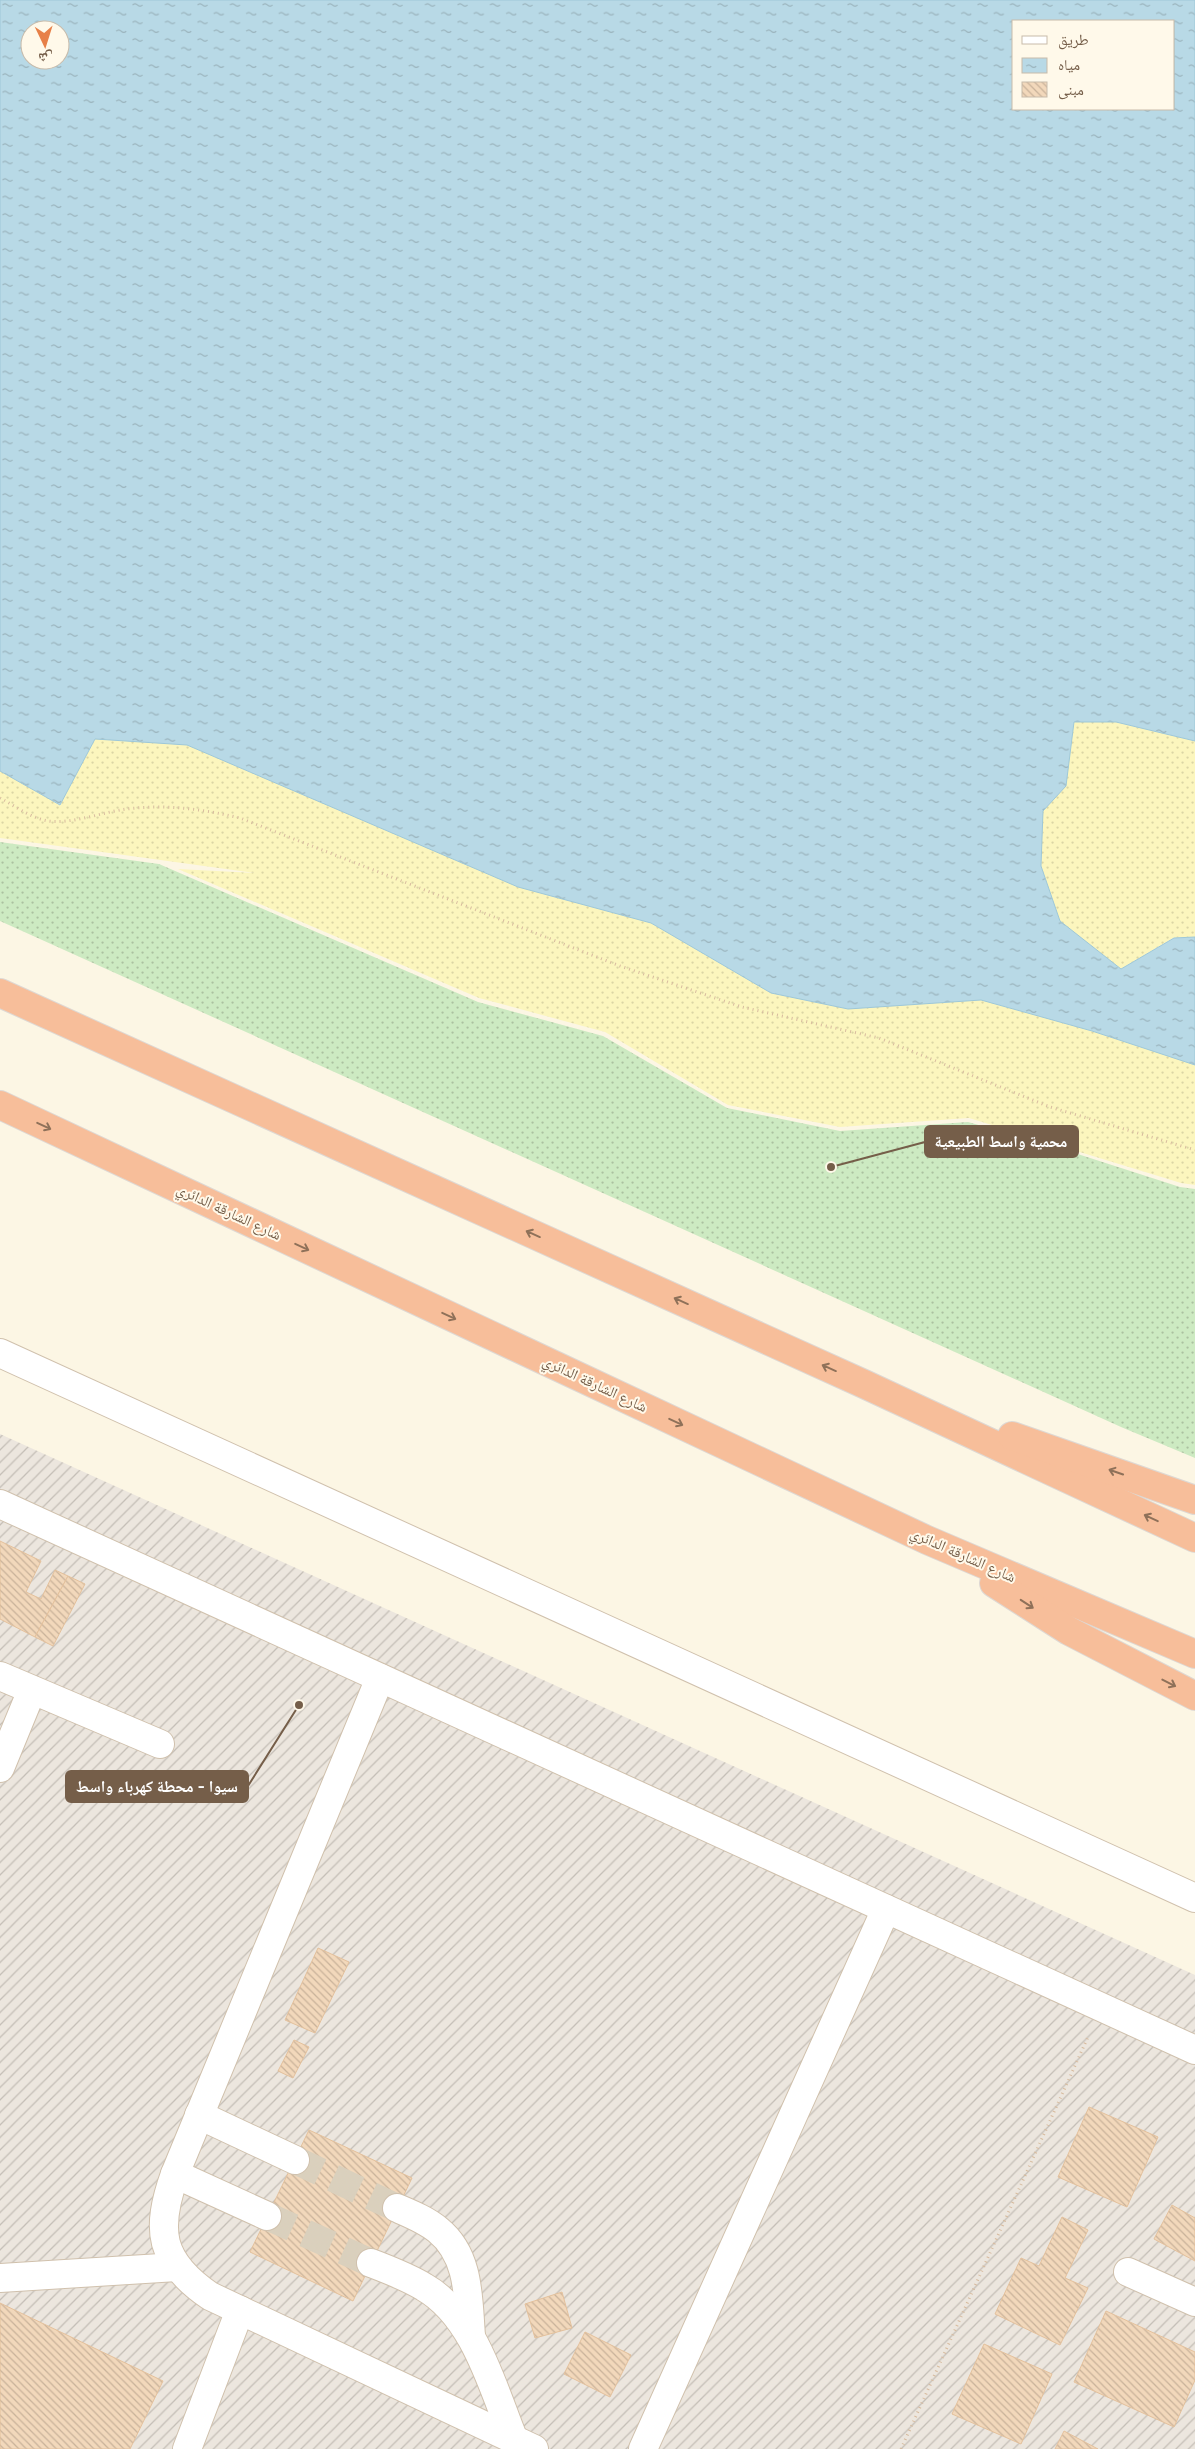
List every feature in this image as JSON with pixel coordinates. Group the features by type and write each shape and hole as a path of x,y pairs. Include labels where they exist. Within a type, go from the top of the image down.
{"highway":[{"path":"0,993 864,1384 1195,1538"},
{"name":"شارع الشارقة الدائري","path":"0,1105 927,1540 1195,1654"},
{"path":"864,1384 1195,1500"},
{"path":"927,1540 1069,1632 1195,1696"}],"lane":[{"path":"0,1353 1195,1898"},
{"path":"0,1504 1195,2050"},
{"path":"0,1676 160,1744"},
{"path":"380,1678 175,2174 165,2203 163,2226 167,2247 177,2267 192,2283 210,2296 524,2444"},
{"path":"0,1768 32,1690"},
{"path":"643,2449 886,1909"},
{"path":"199,2115 295,2160"},
{"path":"175,2174 267,2216"},
{"path":"398,2208 438,2229 458,2254 466,2283 471,2336"},
{"path":"371,2263 424,2286 451,2308 471,2336 524,2444"},
{"path":"0,2278 177,2267"},
{"path":"1128,2272 1195,2302"},
{"path":"187,2449 240,2310"}],"path":[{"path":"0,798 34,816 48,820 62,821 126,809 155,806 186,807 240,818 620,966 742,1007 879,1038 1050,1107 1195,1150"},
{"path":"901,2449 1101,2008"}],"shaded area":[{"path":"0,1434 1195,1975 1195,2449 0,2449"}],"green space":[{"path":"0,842 159,864 478,1002 603,1036 727,1108 840,1131 968,1122 1056,1147 1180,1187 1195,1189 1195,1458 1121,1427 0,921"}],"sand":[{"path":"1074,722 1116,722 1195,741 1195,937 1173,938 1121,969 1060,922 1041,866 1043,811 1066,785"},
{"path":"95,739 187,745 518,887 651,923 771,993 848,1009 981,1000 1092,1031 1195,1065 1195,1185 1181,1183 969,1118 840,1127 728,1105 605,1032 479,998 178,869 255,873 0,838 0,771 60,805"}],"water":[{"path":"0,0 1195,0 1195,741 1116,722 1074,722 1066,786 1043,811 1041,866 1060,921 1121,969 1174,938 1195,937 1195,1065 1092,1031 981,1000 848,1009 771,993 651,923 518,887 187,745 95,739 60,805 0,771"}],"building":[{"path":"0,1541 41,1561 26,1592 41,1599 55,1570 68,1576 35,1637 0,1619"},
{"path":"68,1576 85,1584 53,1646 35,1637"},
{"path":"318,1948 349,1962 315,2033 285,2020"},
{"path":"294,2040 309,2047 293,2078 278,2071"},
{"path":"1089,2107 1158,2137 1127,2207 1058,2177"},
{"path":"309,2130 412,2178 353,2301 250,2252"},
{"path":"1172,2205 1195,2218 1195,2261 1154,2239"},
{"path":"1062,2217 1088,2230 1065,2278 1088,2288 1060,2345 995,2314 1021,2258 1039,2266"},
{"path":"562,2292 572,2328 535,2338 525,2304"},
{"path":"0,2303 163,2381 130,2449 0,2449"},
{"path":"1106,2311 1195,2352 1195,2380 1174,2427 1074,2382"},
{"path":"585,2332 631,2355 610,2397 564,2374"},
{"path":"984,2344 1052,2374 1021,2444 952,2414"},
{"path":"1064,2431 1098,2449 1055,2449"}],"tunnel":[{"path":"295,2160 397,2208"},
{"path":"267,2216 371,2263"}],"place":[{"name":"محمية واسط الطبيعية","path":"831,1167"},
{"name":"سيوا - محطة كهرباء واسط","path":"299,1705"}]}
